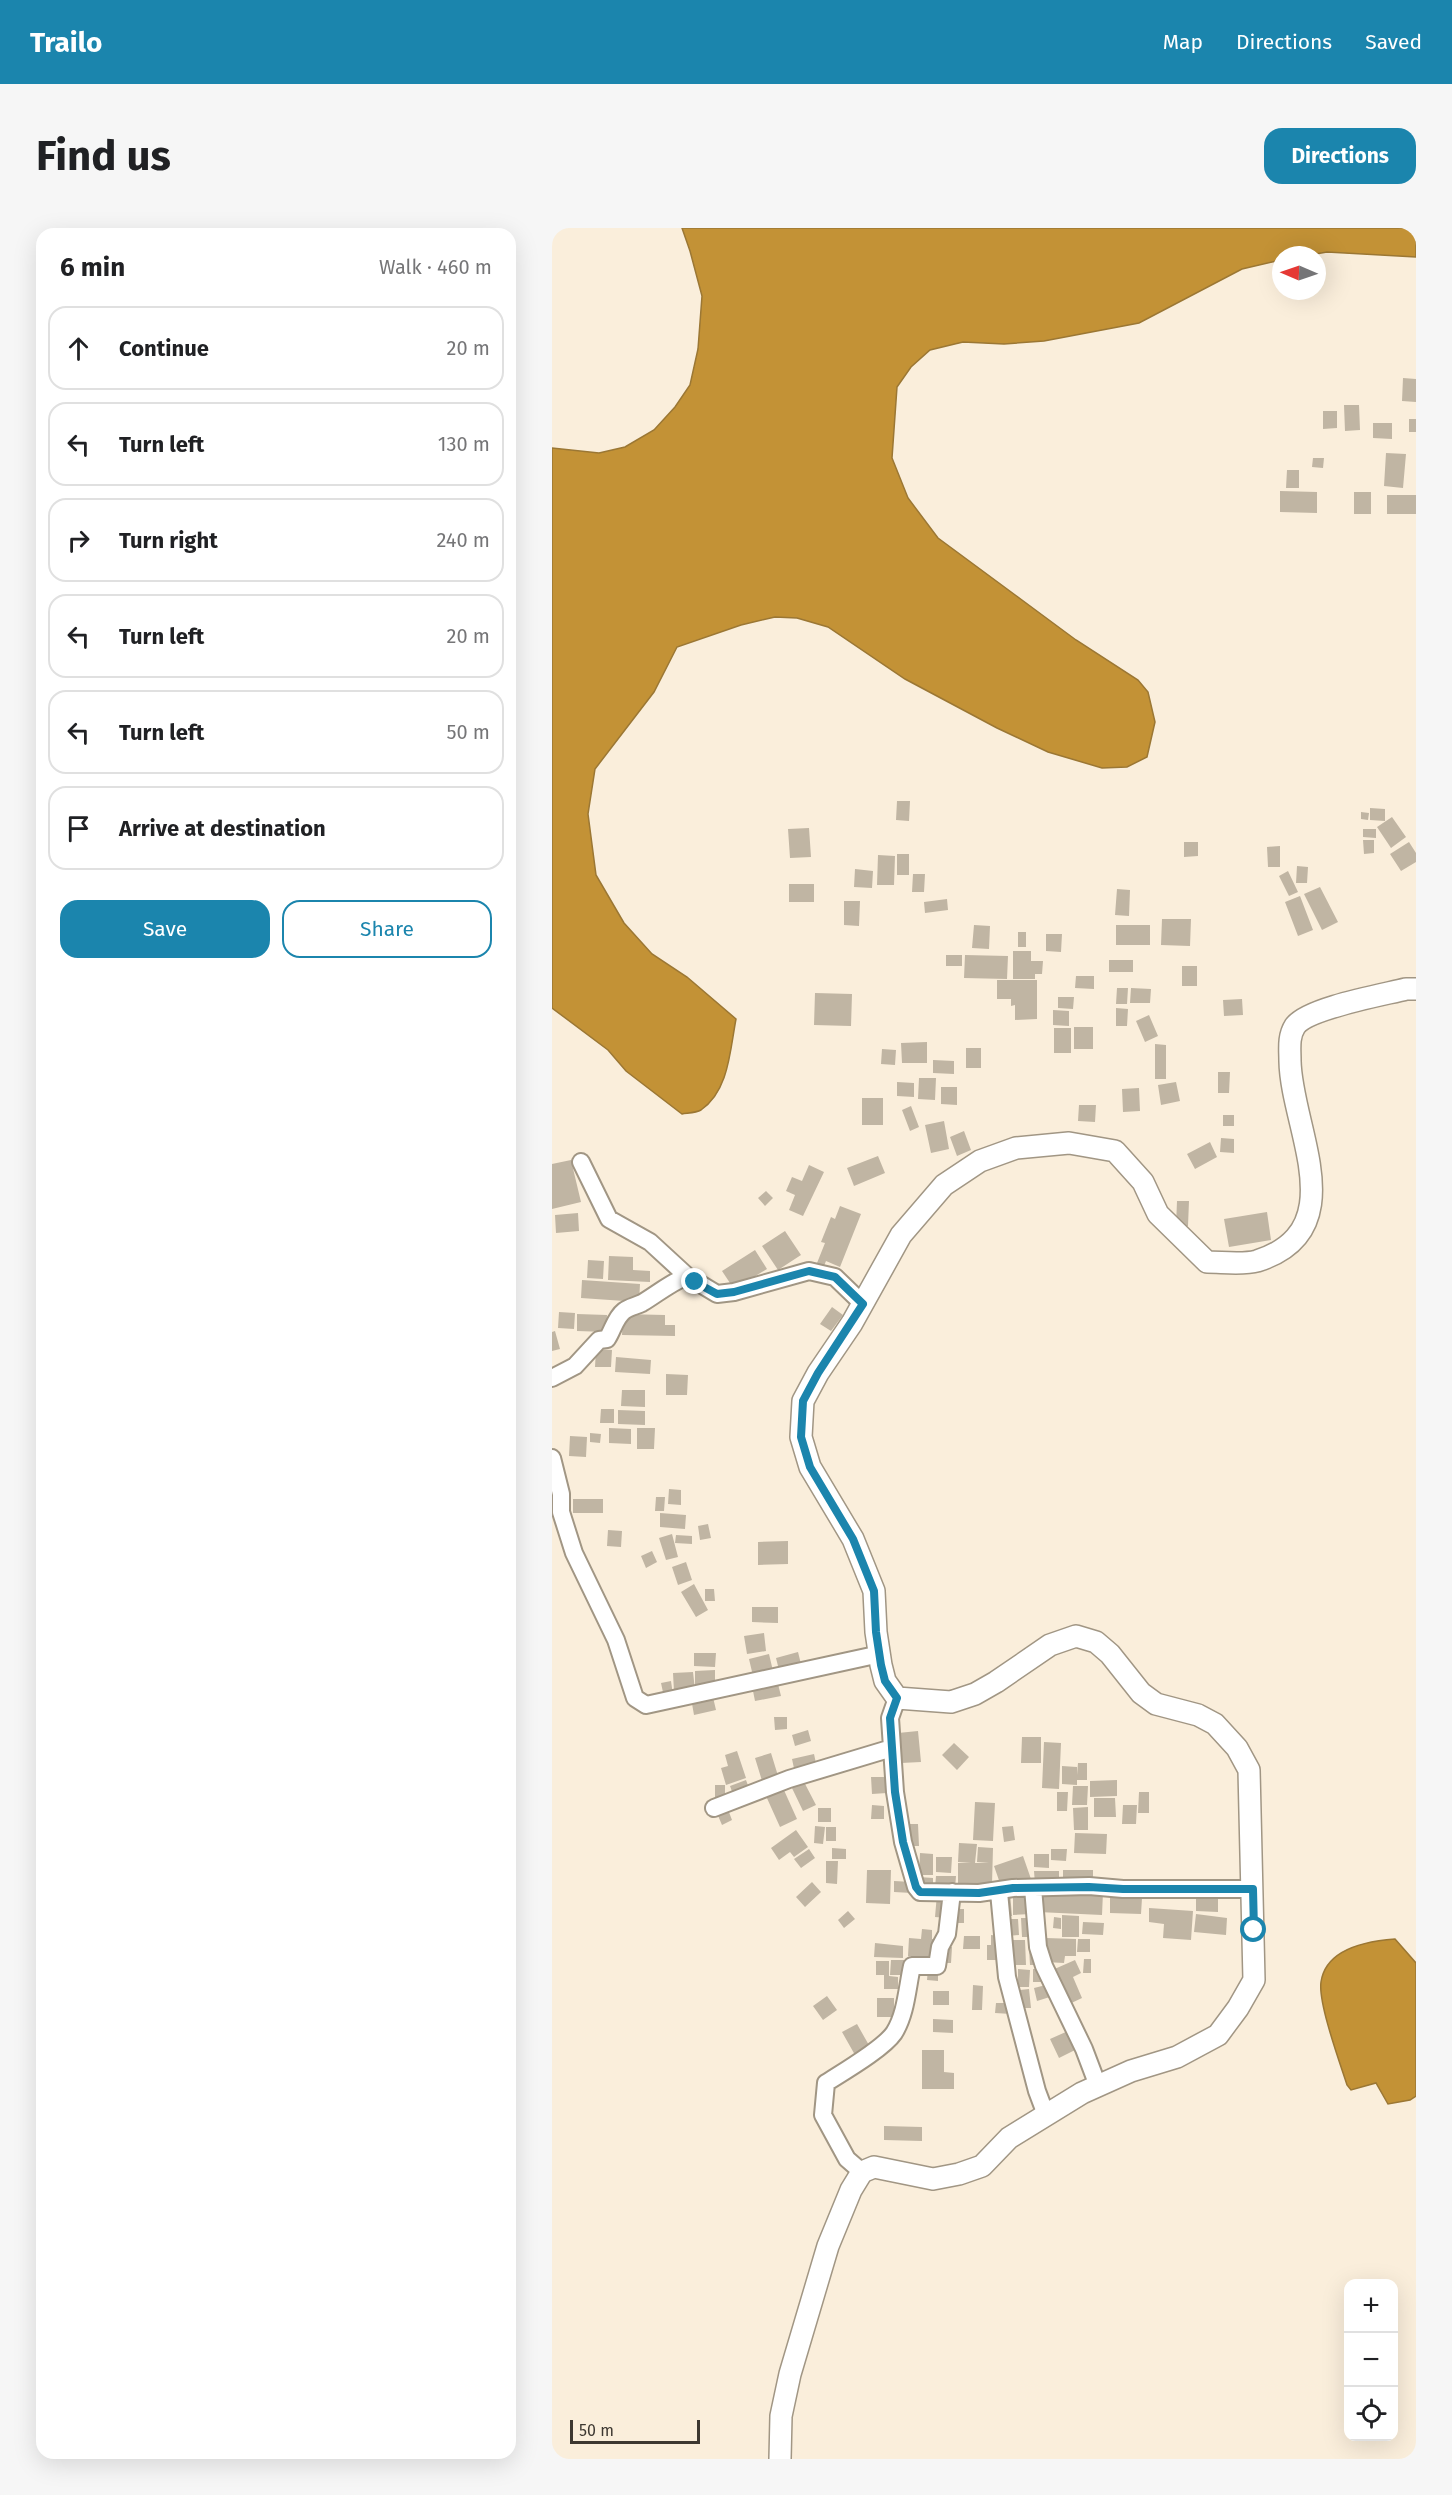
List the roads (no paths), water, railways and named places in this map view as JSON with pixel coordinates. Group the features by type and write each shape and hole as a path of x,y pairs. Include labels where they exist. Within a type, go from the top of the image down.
{"street":[{"path":"897,1698 885,1681 879,1654 874,1591 853,1539 810,1467 801,1437 803,1401 818,1373 863,1304 901,1235 944,1185 980,1161 1016,1148 1069,1143 1115,1151 1143,1182 1158,1214 1207,1262 1256,1261 1287,1245 1301,1233 1308,1217 1311,1164 1290,1073 1290,1036 1296,1024 1313,1013 1406,989 1416,989"},
{"path":"581,1162 609,1219 650,1242 687,1276 717,1294 734,1292 809,1271 835,1277 863,1304"},
{"path":"552,1378 575,1366 599,1340 607,1339 614,1330 617,1318 625,1309 640,1304 672,1282 687,1276"},
{"path":"552,1458 561,1494 561,1512 574,1552 615,1640 635,1698 646,1705 879,1654"},
{"path":"780,2459 781,2416 790,2374 828,2246 862,2172 873,2167 933,2179 959,2174 982,2166 1009,2138 1098,2086 1131,2071 1177,2057 1218,2035 1254,1980 1249,1770 1237,1748 1215,1724 1198,1714 1156,1704 1141,1693 1110,1654 1096,1642 1076,1636 1050,1645 975,1694 951,1702 897,1698"},
{"path":"897,1698 890,1718 895,1792 903,1842 916,1887 920,1892 999,1892 1013,1888 1253,1889"},
{"path":"714,1808 789,1779 892,1748"},
{"path":"1033,1888 1038,1947 1044,1966 1084,2049 1098,2086"},
{"path":"862,2172 847,2159 823,2115 826,2083 867,2056 893,2035 904,2009 912,1966 937,1966 940,1947 947,1934 952,1892"},
{"path":"999,1892 1007,1977 1046,2115"}]}
